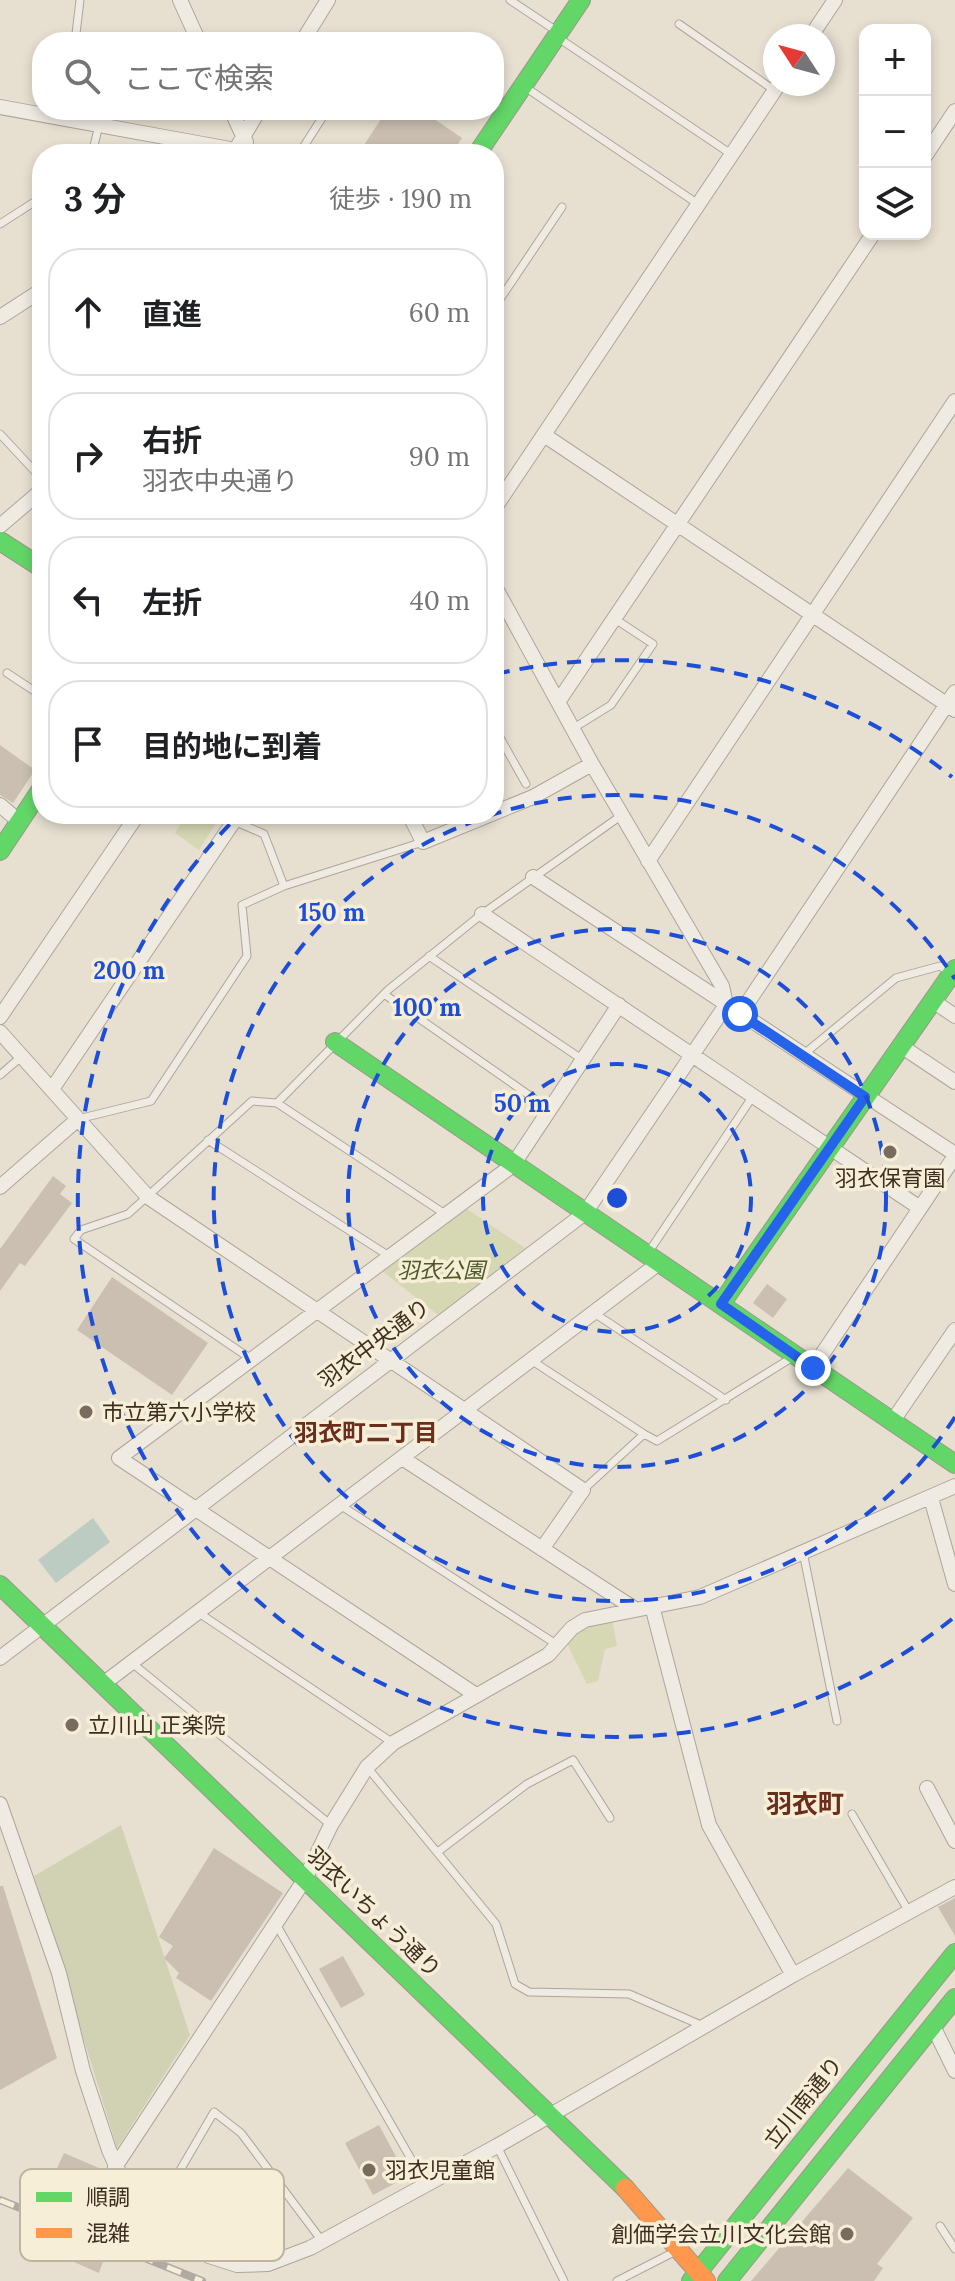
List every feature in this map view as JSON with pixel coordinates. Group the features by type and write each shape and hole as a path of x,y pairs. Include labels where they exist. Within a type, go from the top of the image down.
{"street":[{"path":"180,0 194,32"},
{"path":"308,32 328,0"},
{"path":"504,114 581,0"},
{"path":"819,24 835,0"},
{"path":"504,494 770,96"},
{"path":"0,107 32,110"},
{"path":"931,147 955,111"},
{"path":"86,120 224,144"},
{"path":"233,120 237,144"},
{"path":"238,144 253,120"},
{"path":"484,144 500,120"},
{"path":"558,702 869,240"},
{"path":"0,317 32,296"},
{"path":"648,861 955,401"},
{"path":"544,435 812,615 952,702 740,1014"},
{"path":"0,526 32,499"},
{"path":"0,541 32,562"},
{"path":"504,603 572,729 722,986 726,1005"},
{"path":"504,809 592,764"},
{"path":"0,851 32,803"},
{"path":"0,805 20,822"},
{"path":"0,1017 131,824"},
{"path":"52,1089 226,824"},
{"path":"414,824 423,842 468,824"},
{"path":"533,877 955,1155 813,1368"},
{"path":"482,914 920,1208"},
{"path":"721,1304 953,971"},
{"path":"933,1001 955,1016"},
{"path":"476,1695 119,1458 513,1165 619,1005"},
{"name":"羽衣中央通り","path":"0,1658 585,1213 726,1005"},
{"path":"0,1032 148,1197 583,1490 542,1549"},
{"path":"335,1042 955,1464"},
{"path":"901,1046 955,1082"},
{"path":"0,1187 78,1119"},
{"path":"103,1684 594,1313 653,1259"},
{"path":"892,1422 955,1330"},
{"path":"402,1458 635,1609"},
{"path":"115,2167 305,1879 331,1825 367,1767 393,1743 548,1655 572,1628 585,1620 700,1597 755,1576 803,1550 955,1486"},
{"path":"931,1498 955,1584"},
{"name":"羽衣いちょう通り","path":"0,1585 637,2200 679,2249 698,2278"},
{"path":"652,1606 709,1825 793,1975"},
{"path":"927,1788 955,1841"},
{"path":"0,1804 59,1973 83,2071 115,2167"},
{"path":"284,2257 322,2241 497,2146 793,1975 955,1887"},
{"name":"立川南通り","path":"698,2278 955,1953"},
{"path":"727,2281 955,1998"},
{"path":"932,2024 955,2071"},
{"path":"225,2261 237,2265 275,2261"}],"lane":[{"path":"76,32 80,0"},
{"path":"510,0 731,154"},
{"path":"679,24 763,79"},
{"path":"523,86 698,204"},
{"path":"305,144 321,120"},
{"path":"94,144 99,124"},
{"path":"0,224 32,203"},
{"path":"504,293 562,207"},
{"path":"0,434 32,468"},
{"path":"572,729 611,705 653,644 615,619"},
{"path":"7,673 32,689"},
{"path":"504,745 526,784"},
{"path":"277,1103 384,994 429,956 482,914 622,815"},
{"path":"243,824 264,834 284,886"},
{"path":"78,1119 151,1101 247,956 242,905 284,886 423,842"},
{"path":"429,956 583,1060"},
{"path":"802,1056 896,978 940,966 953,971"},
{"path":"384,994 550,1109"},
{"path":"0,1075 22,1056"},
{"path":"653,1259 753,1096"},
{"path":"251,1359 74,1239 81,1230 128,1214 252,1101 277,1103 446,1214"},
{"path":"208,1140 389,1256"},
{"path":"594,1313 726,1400"},
{"path":"531,1360 657,1441 796,1356"},
{"path":"583,1490 644,1434"},
{"path":"340,1505 558,1645"},
{"path":"803,1550 837,1721"},
{"path":"198,1613 393,1743"},
{"path":"132,1663 331,1825"},
{"path":"439,1851 527,1784 573,1760 610,1818"},
{"path":"367,1767 496,1924 515,1984 529,1992 629,1994 705,2027"},
{"path":"852,1814 909,1912"},
{"path":"276,1924 426,2185"},
{"path":"181,2169 214,2112 241,2133 268,2169"},
{"path":"497,2146 564,2281"},
{"path":"284,2190 322,2241"},
{"path":"940,2226 955,2249"},
{"path":"617,2281 679,2249"}],"green space":[{"path":"181,824 215,824 199,850 175,833"},
{"name":"羽衣公園","path":"467,1209 525,1248 438,1315 381,1270"},
{"path":"612,1619 617,1646 605,1649 598,1681 587,1684 567,1644 580,1627"},
{"path":"121,1825 190,2035 117,2148 34,1876"}],"shaded area":[{"path":"93,1518 110,1542 56,1583 38,1560"}],"building":[{"path":"380,120 436,120 462,138 458,144 365,144"},
{"path":"0,745 32,768 32,774 13,803 0,795"},
{"path":"53,1176 66,1186 60,1194 72,1203 25,1266 20,1263 0,1291 0,1249"},
{"path":"112,1277 208,1343 172,1395 77,1330"},
{"path":"767,1284 787,1299 773,1318 753,1303"},
{"path":"214,1848 283,1893 211,2001 176,1978 179,1973 164,1958 173,1946 159,1937"},
{"path":"0,1886 3,1886 57,2058 0,2090"},
{"path":"955,1898 955,1936 938,1907"},
{"path":"343,1956 365,1995 341,2008 319,1969"},
{"path":"379,2125 407,2177 373,2195 345,2143"},
{"path":"64,2153 101,2169 57,2169"},
{"name":"創価学会立川文化会館","path":"848,2168 913,2218 877,2264 883,2268 874,2281 751,2281"},
{"path":"72,2261 103,2261 99,2273"}],"railway":[{"path":"0,2200 20,2208"},
{"path":"152,2261 202,2281"}],"traffic: fast":[{"path":"504,114 581,0"},
{"path":"484,144 500,120"},
{"path":"0,541 32,562"},
{"path":"0,851 32,803"},
{"path":"721,1304 955,969"},
{"path":"335,1042 955,1464"},
{"path":"0,1585 625,2188"},
{"path":"691,2281 955,1953"},
{"path":"727,2281 955,1998"}],"traffic: slow":[{"path":"625,2188 706,2281"}],"place":[{"name":"羽衣保育園","path":"890,1152"},
{"name":"市立第六小学校","path":"86,1412"},
{"name":"立川山 正楽院","path":"72,1725"},
{"name":"羽衣児童館","path":"369,2170"},
{"name":"創価学会立川文化会館","path":"847,2234"}],"district":[{"name":"羽衣町二丁目","path":"366,1432"},
{"name":"羽衣町","path":"805,1803"}],"route":[{"path":"740,1014 865,1097 721,1304 813,1368"}]}
